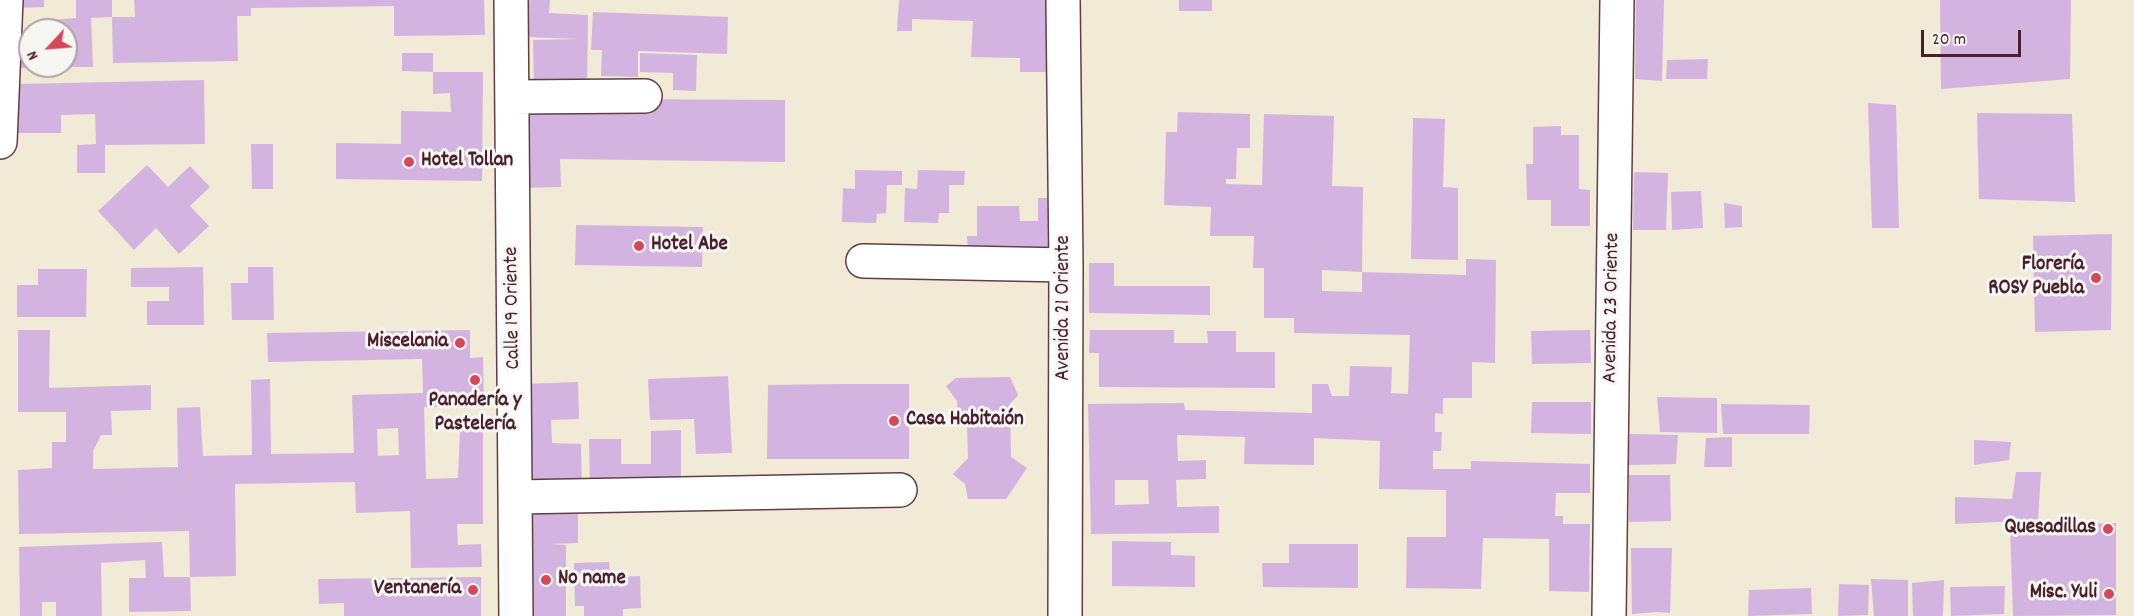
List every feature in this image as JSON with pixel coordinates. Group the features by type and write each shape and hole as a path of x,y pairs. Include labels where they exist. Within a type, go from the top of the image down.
{"street":[{"path":"0,142 6,0"},
{"name":"Calle 19 Oriente","path":"511,0 516,616"},
{"name":"Avenida 21 Oriente","path":"1063,0 1066,265 1065,616"},
{"name":"Avenida 23 Oriente","path":"1610,616 1617,0"},
{"path":"512,97 645,96"},
{"path":"863,261 1066,265"},
{"path":"516,497 900,490"}],"building":[{"path":"17,0 44,0 44,7 17,8"},
{"path":"76,0 112,0 112,17 91,18 93,67 78,67 78,18 76,18"},
{"path":"134,0 484,0 485,35 394,36 394,6 251,8 251,16 237,16 238,61 113,63 112,17 135,17"},
{"path":"528,0 550,0 549,13 588,15 587,89 534,90 533,40 578,39 526,37"},
{"path":"899,0 1047,0 1046,72 1020,72 1020,58 971,57 973,21 912,19 912,31 897,31"},
{"path":"1179,0 1212,0 1212,11 1179,11"},
{"path":"1636,0 1664,0 1662,81 1635,79"},
{"path":"1940,0 2071,0 2070,79 1941,89"},
{"path":"593,12 728,17 727,54 638,51 638,77 601,76 602,50 591,50"},
{"path":"402,53 433,53 433,72 402,71"},
{"path":"640,53 697,55 696,91 673,90 673,73 640,72"},
{"path":"1708,59 1707,79 1666,79 1667,60"},
{"path":"433,72 483,72 482,181 336,179 336,143 401,144 401,111 451,112 450,93 433,94"},
{"path":"204,80 205,144 105,145 105,173 77,173 77,145 96,144 95,114 61,115 61,133 18,133 18,84"},
{"path":"607,99 785,100 785,162 560,159 561,187 523,188 522,107"},
{"path":"1868,103 1896,105 1899,228 1872,228"},
{"path":"1178,112 1250,114 1250,148 1237,148 1236,179 1226,179 1226,184 1262,185 1264,114 1334,116 1332,186 1363,187 1362,272 1466,275 1466,259 1496,260 1495,363 1472,362 1472,398 1443,398 1443,414 1435,413 1435,432 1442,432 1441,451 1433,451 1433,469 1471,469 1471,461 1590,464 1590,493 1556,493 1555,516 1563,516 1563,524 1590,524 1589,592 1549,591 1549,539 1483,538 1481,589 1406,588 1407,537 1446,537 1446,490 1379,489 1380,441 1314,438 1314,465 1244,464 1245,437 1177,435 1178,461 1206,460 1206,479 1176,480 1177,507 1219,506 1219,533 1091,534 1088,404 1184,403 1185,410 1312,413 1312,384 1328,384 1332,396 1349,396 1350,366 1392,367 1391,393 1408,394 1410,335 1294,333 1294,318 1264,318 1264,268 1253,268 1254,236 1210,236 1211,207 1164,205 1166,132 1177,132","holes":["1322,270 1362,272 1362,292 1322,291","1115,480 1148,480 1149,504 1115,505"]},
{"path":"1977,113 2072,114 2075,202 1979,199"},
{"path":"1413,118 1445,119 1443,187 1458,188 1458,260 1411,259"},
{"path":"1561,126 1561,135 1579,135 1579,189 1590,190 1590,226 1551,226 1551,200 1527,200 1526,164 1533,164 1533,127"},
{"path":"251,144 273,144 273,189 252,189"},
{"path":"147,165 168,187 190,166 210,187 190,206 209,226 179,254 156,228 134,250 98,211"},
{"path":"855,170 902,171 902,185 887,185 886,213 877,214 876,223 842,222 843,188 855,189"},
{"path":"918,170 965,171 964,185 949,185 949,213 939,213 938,223 904,222 905,188 917,189"},
{"path":"1634,172 1668,173 1666,230 1633,230"},
{"path":"1701,191 1703,228 1672,230 1671,192"},
{"path":"1038,198 1048,198 1048,255 968,254 967,236 977,236 977,206 1019,206 1020,221 1038,221"},
{"path":"1724,203 1742,206 1742,227 1725,228"},
{"name":"Hotel Abe","path":"576,225 703,227 702,267 575,265"},
{"path":"2112,234 2111,330 2035,332 2033,236"},
{"path":"1089,263 1114,263 1114,286 1210,286 1210,315 1089,313"},
{"path":"203,267 204,325 147,325 147,301 169,301 169,287 131,287 131,268"},
{"path":"248,267 273,267 274,320 232,320 231,283 248,283"},
{"path":"38,269 87,269 86,317 17,317 17,285 38,285"},
{"path":"18,330 50,330 49,388 151,385 151,410 111,411 112,435 101,435 93,451 93,469 178,467 177,408 200,407 203,456 252,455 251,380 270,379 271,454 354,453 352,395 423,393 422,359 268,362 267,333 470,330 470,358 483,357 484,406 424,407 426,479 458,478 460,430 483,430 483,524 457,524 458,545 481,544 482,567 411,568 410,511 356,513 355,482 235,484 236,576 190,577 189,531 19,534 18,470 52,468 52,442 66,442 66,412 18,412","holes":["398,428 399,455 378,456 377,429"]},
{"path":"1090,330 1174,330 1174,343 1208,343 1207,331 1236,331 1236,352 1275,352 1275,388 1099,387 1099,353 1089,353"},
{"path":"1590,330 1591,363 1532,364 1531,331"},
{"path":"728,376 732,453 696,454 694,419 650,420 648,379"},
{"path":"1010,377 1018,395 1010,404 1011,457 1027,468 1006,499 968,499 965,484 953,474 968,458 967,420 958,419 957,401 946,386 956,378"},
{"path":"578,382 579,419 551,420 552,443 581,444 582,490 525,492 523,384"},
{"path":"909,384 909,459 767,459 768,385"},
{"path":"1657,397 1717,398 1717,433 1660,432"},
{"path":"1532,402 1591,402 1591,434 1531,433"},
{"path":"1721,404 1810,405 1809,434 1723,434"},
{"path":"681,430 681,491 590,491 589,439 621,439 621,464 651,464 651,431"},
{"path":"1630,434 1678,435 1676,464 1627,465"},
{"path":"1732,437 1732,467 1704,467 1706,438"},
{"path":"1974,440 2011,442 2009,460 1974,465"},
{"path":"2016,472 2041,472 2038,520 1955,524 1955,497 2012,499"},
{"path":"1629,475 1670,475 1671,521 1629,522"},
{"path":"525,501 578,501 578,543 550,544 566,545 566,616 525,616"},
{"path":"2116,523 2116,615 2013,616 2010,526"},
{"path":"1112,541 1171,542 1171,555 1195,556 1195,587 1112,586"},
{"path":"162,542 164,577 190,577 191,611 129,612 129,578 146,578 145,560 101,563 102,616 56,616 56,602 42,602 42,616 20,616 19,547"},
{"path":"1289,544 1358,544 1358,588 1263,587 1262,563 1289,563"},
{"path":"1631,548 1672,548 1670,613 1632,614"},
{"path":"609,562 610,577 640,576 641,608 623,609 623,616 584,616 584,606 575,606 574,563"},
{"path":"481,577 481,616 344,616 344,603 319,604 318,579"},
{"path":"1871,579 1908,580 1908,616 1874,616"},
{"path":"1944,580 1943,616 1913,616 1912,583"},
{"path":"1839,584 1869,585 1868,615 1838,616"},
{"path":"2005,586 2004,614 1951,616 1950,587"},
{"path":"1811,588 1812,614 1748,616 1749,590"}],"place":[{"name":"Hotel Tollan","path":"409,162"},
{"name":"Hotel Abe","path":"639,246"},
{"name":"Florería ROSY Puebla","path":"2096,278"},
{"name":"Miscelania","path":"460,343"},
{"name":"Panadería y Pastelería","path":"475,380"},
{"name":"Casa Habitaión","path":"894,421"},
{"name":"Quesadillas","path":"2108,529"},
{"name":"No name","path":"546,580"},
{"name":"Ventanería","path":"473,590"},
{"name":"Misc. Yuli","path":"2109,594"}]}
